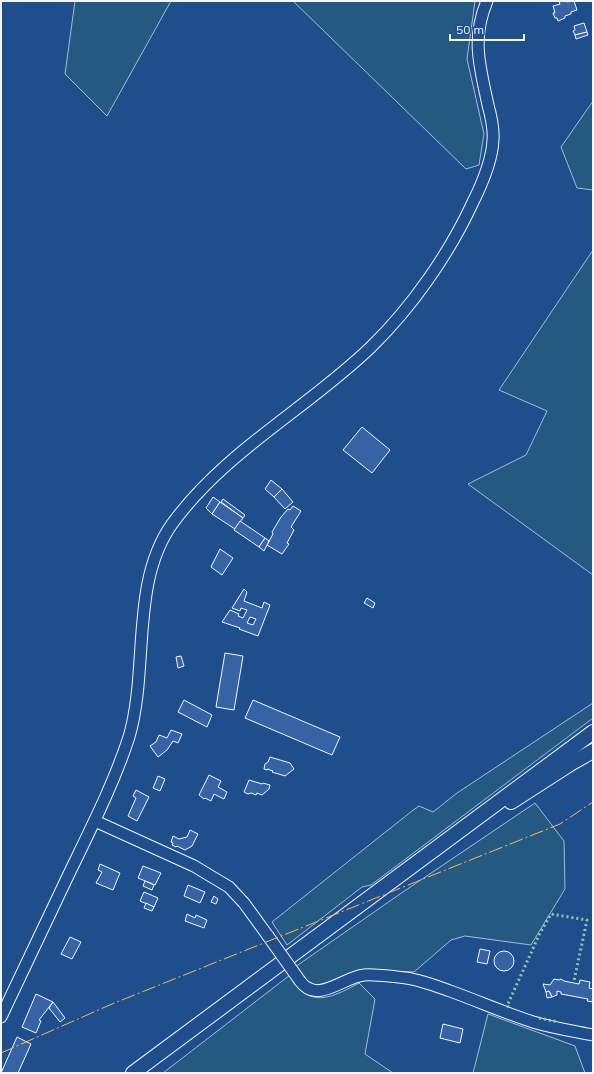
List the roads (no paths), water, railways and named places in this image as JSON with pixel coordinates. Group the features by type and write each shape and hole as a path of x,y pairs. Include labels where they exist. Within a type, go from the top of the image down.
{"main road":[{"path":"133,1073 593,732"},
{"path":"441,845 466,835 508,804 593,751"}],"street":[{"path":"1,1017 95,821 122,758 130,732 137,693 146,591 159,549 171,526 229,463 372,347 407,308 427,282 446,252 472,204 488,166 493,141 491,118 478,57 481,15 487,1"},
{"path":"95,821 194,866 229,887 244,903 304,988 320,991 364,975 407,978 430,984 533,1022 593,1034"}]}
